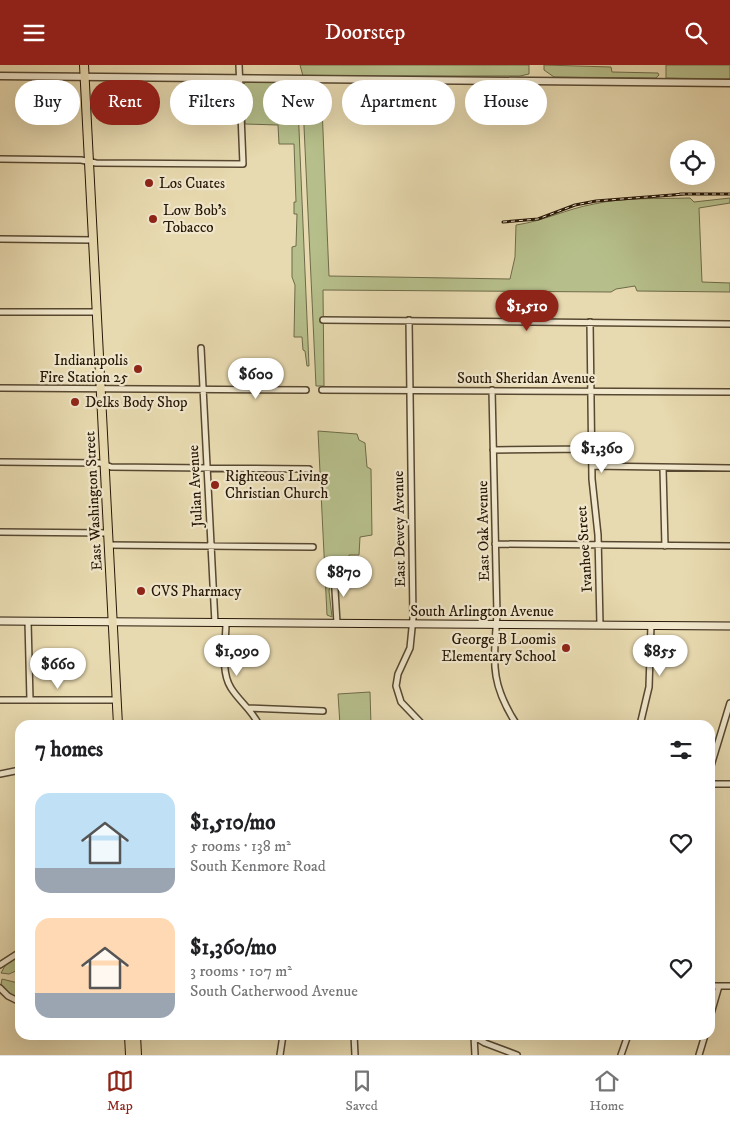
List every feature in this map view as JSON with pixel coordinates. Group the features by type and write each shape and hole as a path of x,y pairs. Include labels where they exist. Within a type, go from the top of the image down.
{"main road":[{"name":"East Washington Street","path":"84,65 118,720"},
{"name":"South Arlington Avenue","path":"0,621 730,626"},
{"path":"129,1040 130,1055"},
{"path":"136,1040 137,1055"}],"street":[{"path":"0,159 243,164 239,65"},
{"path":"0,76 730,83"},
{"path":"0,239 93,240"},
{"path":"0,312 97,312"},
{"path":"323,320 730,324"},
{"name":"East Dewey Avenue","path":"409,320 413,624 410,648 397,676 396,686 401,702 418,720"},
{"name":"Ivanhoe Street","path":"590,323 591,449 599,545 600,625"},
{"name":"Julian Avenue","path":"201,348 215,623"},
{"path":"0,388 306,390"},
{"name":"South Sheridan Avenue","path":"322,390 730,392"},
{"name":"East Oak Avenue","path":"492,390 495,544 494,662 496,683 503,701 514,720"},
{"path":"494,450 591,449"},
{"path":"0,462 309,469"},
{"path":"592,466 730,468"},
{"path":"663,467 665,546"},
{"path":"0,532 108,533"},
{"path":"495,544 730,546"},
{"path":"109,545 313,547"},
{"path":"334,573 337,623"},
{"path":"28,621 30,700"},
{"path":"226,623 227,679 234,692 256,720"},
{"path":"641,720 650,687 651,625"},
{"path":"0,700 117,700"},
{"path":"715,752 730,703"},
{"path":"248,708 324,711"},
{"path":"0,773 15,771"},
{"path":"715,784 730,784"},
{"path":"0,965 15,955"},
{"path":"715,986 730,986"},
{"path":"715,1000 719,986"},
{"path":"0,988 15,1000"},
{"path":"280,1055 282,1040"},
{"path":"354,1040 355,1055"},
{"path":"475,1040 475,1055"},
{"path":"484,1040 517,1055"},
{"path":"621,1055 626,1040"},
{"path":"699,1055 704,1040"}],"green space":[{"path":"300,65 529,65 529,74 520,76 303,76"},
{"path":"544,65 611,67 612,72 658,73 659,75 656,78 554,77 544,70"},
{"path":"666,65 730,65 730,79 666,78"},
{"path":"253,82 263,82 263,125 253,124"},
{"path":"278,125 299,125 309,366 307,366 305,351 303,350 302,337 294,337 295,285 292,277 292,247 296,246 297,214 294,214 294,202 296,202 294,144 279,144"},
{"path":"304,125 323,125 329,276 510,279 515,257 516,225 536,221 584,206 618,200 690,198 694,202 730,198 730,203 699,208 702,282 730,283 730,292 637,291 635,286 616,289 611,292 323,290 324,386 316,386"},
{"path":"318,431 357,434 359,440 365,443 367,467 371,469 372,535 360,537 359,555 349,555 349,572 332,572 329,591 332,617 327,615"},
{"path":"370,692 371,720 340,720 338,694"},
{"path":"15,957 15,971 9,974 1,973 7,964"},
{"path":"2,979 15,982 15,996 11,995 1,985"}],"railway":[{"path":"680,194 730,194"},
{"path":"503,222 538,219 575,205 596,201 685,194"}],"place":[{"name":"Los Cuates","path":"149,183"},
{"name":"Low Bob's Tobacco","path":"153,219"},
{"name":"Indianapolis Fire Station 25","path":"138,369"},
{"name":"Delks Body Shop","path":"75,402"},
{"name":"Righteous Living Christian Church","path":"215,485"},
{"name":"CVS Pharmacy","path":"141,591"},
{"name":"George B Loomis Elementary School","path":"566,648"}]}
